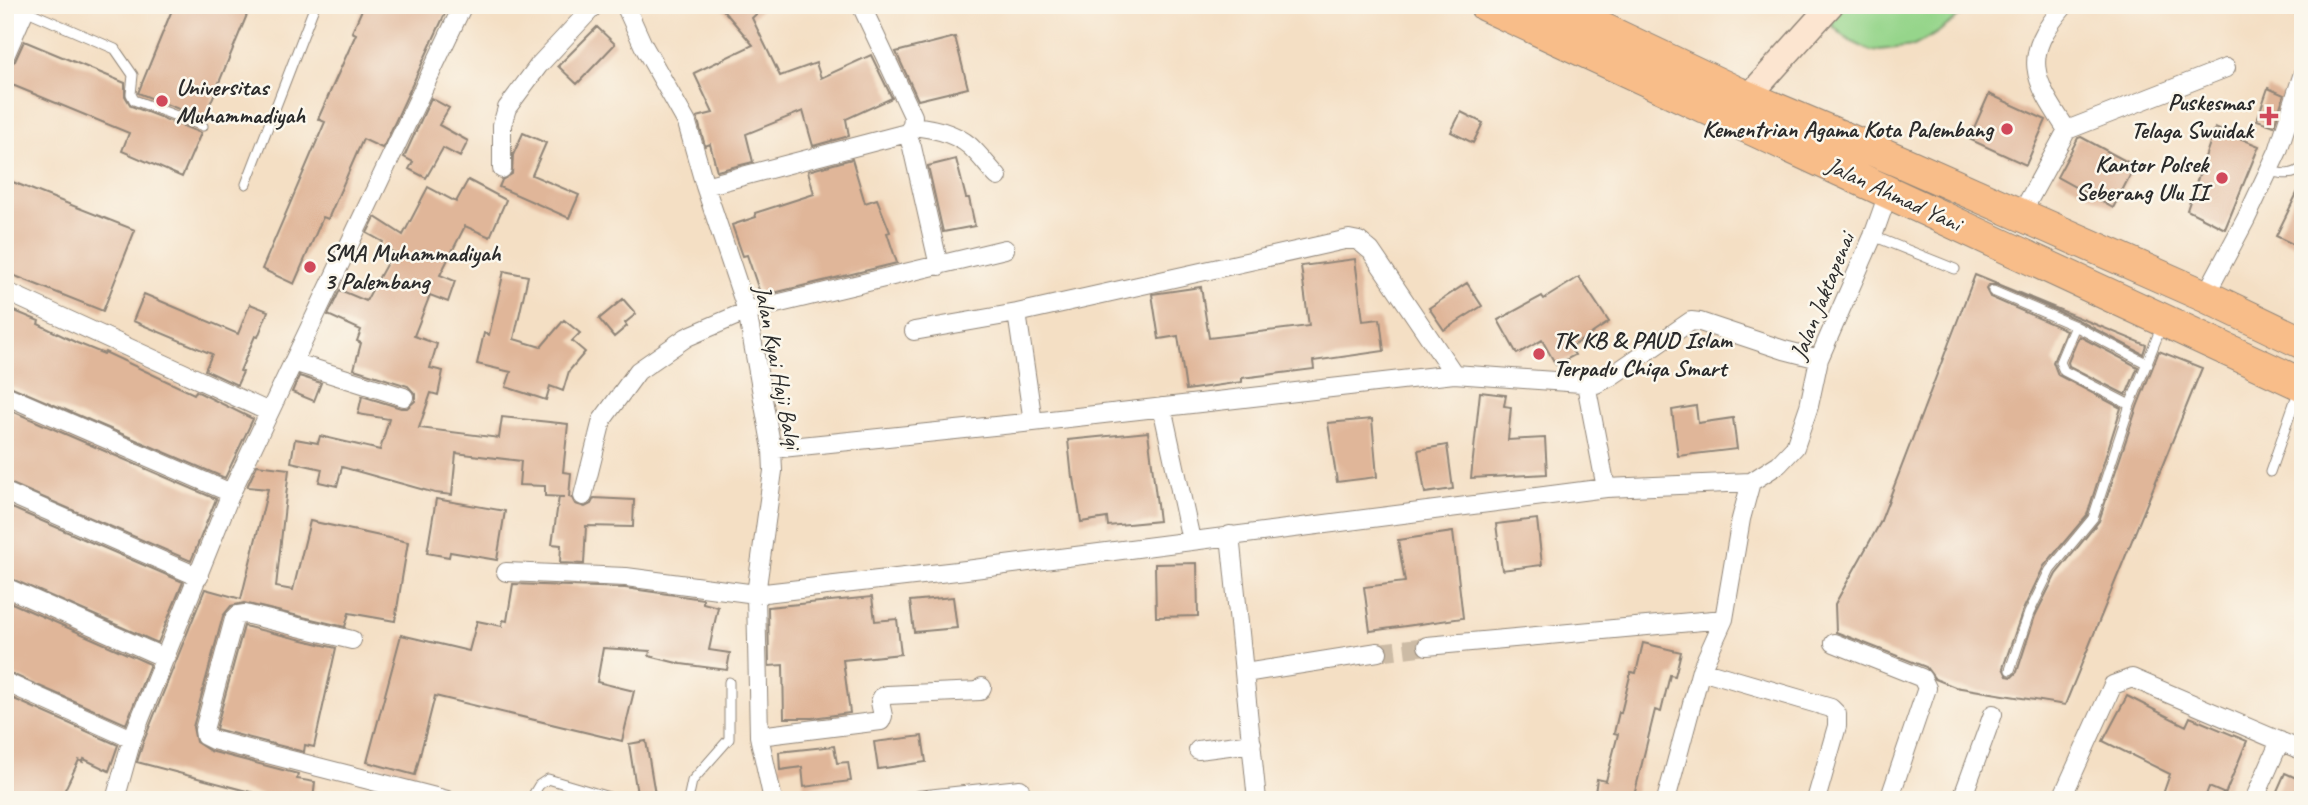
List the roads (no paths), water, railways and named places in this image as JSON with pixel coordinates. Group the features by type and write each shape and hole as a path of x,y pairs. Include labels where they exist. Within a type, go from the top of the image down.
{"highway":[{"name":"Jalan Ahmad Yani","path":"1485,5 2020,216 2204,296 2303,343"},
{"name":"Jalan Ahmad Yani","path":"1552,5 1738,93 1741,108 1889,191 2302,384"}],"street":[{"path":"115,800 132,738 231,493 463,5"},
{"path":"502,169 502,125 507,108 539,65 595,5"},
{"name":"Jalan Kyai Haji Balqi","path":"625,5 643,45 687,123 747,311 772,449 773,471 756,594 760,736 773,800"},
{"path":"861,5 912,116 909,129 912,147 939,266"},
{"path":"1741,108 1831,5"},
{"path":"2065,5 2041,36 2037,78 2045,97 2067,130"},
{"path":"5,56 10,29 26,8"},
{"path":"2020,216 2067,130 2226,68"},
{"path":"2204,296 2246,219 2278,151 2298,105 2303,73"},
{"path":"705,186 909,129 926,127 961,139 975,150 998,177"},
{"name":"Jalan Jaktapenai","path":"1751,482 1779,464 1794,447 1804,426 1819,359 1873,236 1889,191"},
{"path":"914,331 1017,313 1349,239 1359,241 1371,251 1454,374"},
{"path":"583,496 602,420 638,371 687,337 747,311 1005,249"},
{"path":"5,291 269,412"},
{"path":"1017,313 1033,422"},
{"path":"772,449 1454,374 1586,384 1604,381 1691,321 1819,359"},
{"path":"293,362 404,397"},
{"path":"1586,384 1606,488"},
{"path":"5,395 231,493"},
{"path":"1162,407 1191,540"},
{"path":"506,572 625,577 756,594 966,570 1606,488 1751,482 1741,519 1724,619 1701,670 1666,800"},
{"path":"5,492 199,577"},
{"path":"1230,535 1257,800"},
{"path":"5,587 165,658"},
{"path":"352,640 245,614 238,615 234,619 204,730 205,736 447,800"},
{"path":"1427,646 1724,619"},
{"path":"1834,643 1922,678 1926,685 1889,800"},
{"path":"1245,673 1378,652"},
{"path":"1701,670 1830,708 1837,714 1816,800"},
{"path":"2060,800 2113,685 2132,678 2303,751"},
{"path":"5,682 132,738"},
{"path":"760,736 881,721 883,716 880,702 887,695 980,691 982,687"},
{"path":"1964,800 1963,796 1993,714"},
{"path":"2254,800 2280,741"},
{"path":"1198,750 1251,743"},
{"path":"918,800 1020,789"}],"lane":[{"path":"246,184 315,5"},
{"path":"2290,5 2303,12"},
{"path":"26,8 115,49 133,75 131,94 134,100 203,126"},
{"path":"2269,171 2288,175 2303,167"},
{"path":"1873,236 1955,269"},
{"path":"1993,291 2075,326 2148,364"},
{"path":"2010,670 2029,613 2050,570 2093,518 2130,405 2164,320"},
{"path":"2075,326 2060,362 2064,371 2130,405"},
{"path":"2270,472 2302,384"},
{"path":"688,800 692,781 729,739 729,682"},
{"path":"530,800 539,785 548,779 619,800"}],"tunnel":[{"path":"1378,652 1427,646"}],"place":[{"name":"Universitas Muhammadiyah","path":"162,101"},
{"name":"Puskesmas Telaga Swuidak","path":"2269,116"},
{"name":"Kementrian Agama Kota Palembang","path":"2007,129"},
{"name":"Kantor Polsek Seberang Ulu II","path":"2222,178"},
{"name":"SMA Muhammadiyah 3 Palembang","path":"310,267"},
{"name":"TK KB & PAUD Islam Terpadu Chiqa Smart","path":"1539,354"}]}
